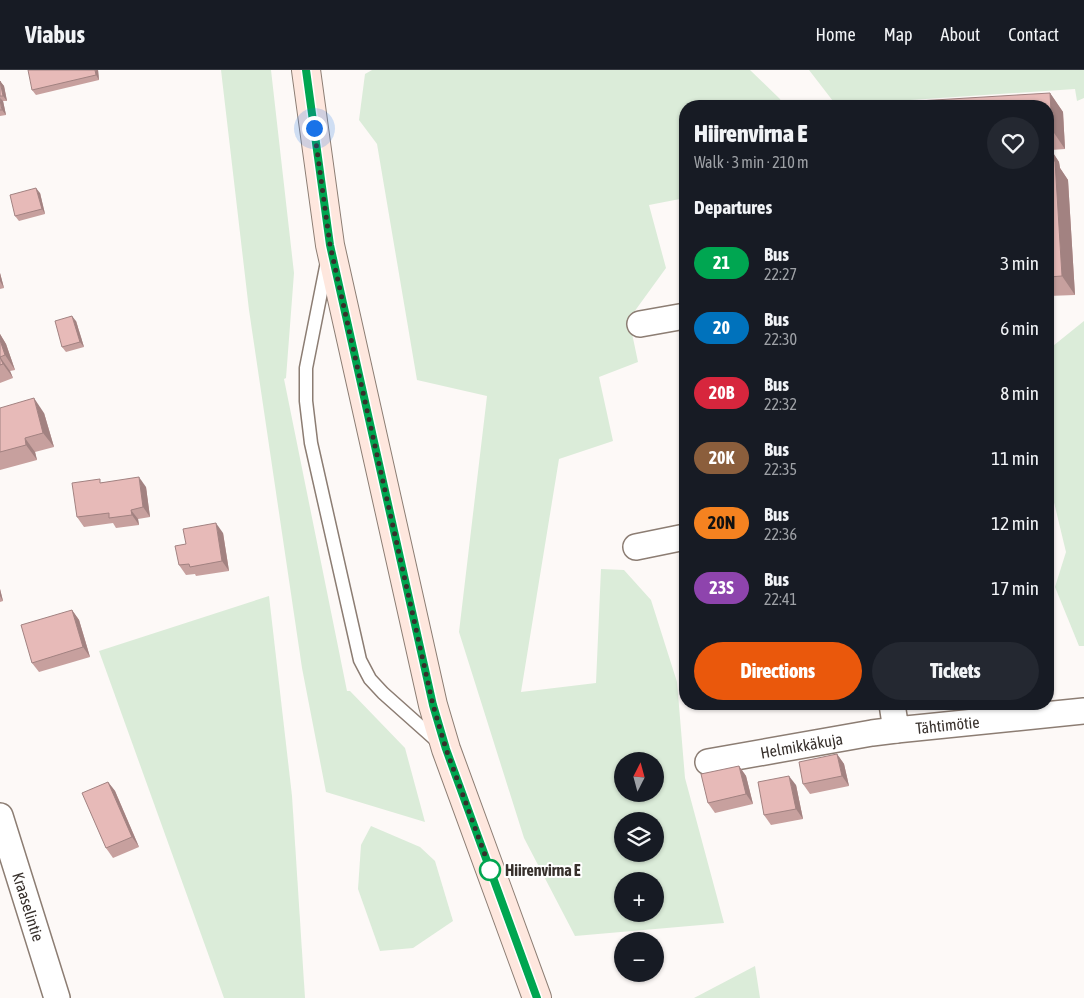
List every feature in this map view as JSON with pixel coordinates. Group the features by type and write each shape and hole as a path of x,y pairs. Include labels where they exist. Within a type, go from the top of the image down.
{"main road":[{"path":"306,70 330,245 433,705 446,749 537,998"}],"street":[{"path":"640,324 679,317"},
{"path":"636,547 679,538"},
{"name":"Tähtimötie","path":"893,710 896,730 1084,711"},
{"name":"Helmikkäkuja","path":"708,762 872,732 896,730"},
{"name":"Kraaselintie","path":"0,816 57,998"}],"lane":[{"path":"330,245 306,368 306,401 311,442 360,660 370,678 383,693 446,749"}],"green space":[{"path":"221,70 271,70 294,273 286,378 284,379 347,691 350,691 405,748 425,822 326,792 302,668 249,310"},
{"path":"372,70 750,70 780,99 679,100 679,199 649,205 666,268 629,319 638,362 599,377 613,441 559,459 521,692 596,683 601,569 624,570 651,600 677,682 685,778 724,923 575,936 524,838 459,632 487,396 417,380 377,144 359,120 365,74"},
{"path":"809,70 1084,70 1084,98 1077,101 1075,89 911,100 832,100"},
{"path":"1084,321 1084,646 1079,646 1055,587 1066,552 1054,502 1054,345"},
{"path":"269,596 292,796 305,998 224,998 99,651"},
{"path":"371,826 420,847 435,861 453,921 413,948 380,951 358,889 361,845"},
{"path":"755,966 760,998 694,998"}],"building":[{"path":"28,70 95,70 96,75 32,90"},
{"path":"0,81 3,96 0,96"},
{"path":"1050,93 1050,100 934,100"},
{"path":"1054,161 1055,161 1062,276 1054,277"},
{"path":"36,188 42,209 15,216 10,195"},
{"path":"72,316 80,342 62,347 55,321"},
{"path":"0,340 5,355 0,357"},
{"path":"34,398 43,433 25,438 26,445 0,452 0,408"},
{"path":"139,477 143,507 131,510 132,515 109,518 109,513 77,517 72,483 100,479 100,483"},
{"path":"216,523 222,561 190,567 189,564 179,565 175,546 186,544 183,529"},
{"path":"72,610 83,647 32,663 21,625"},
{"path":"837,754 842,776 803,784 799,762"},
{"path":"739,766 746,794 708,803 701,774"},
{"path":"789,776 796,809 764,815 758,782"},
{"path":"108,782 132,837 106,848 82,793"}],"bus line":[{"name":"21","path":"306,70 330,245 433,705 446,749 537,998"}],"place":[{"name":"Hiirenvirna E","path":"490,870"}],"route":[{"path":"314,128 330,245 433,705 446,749 492,874 490,870"}]}
